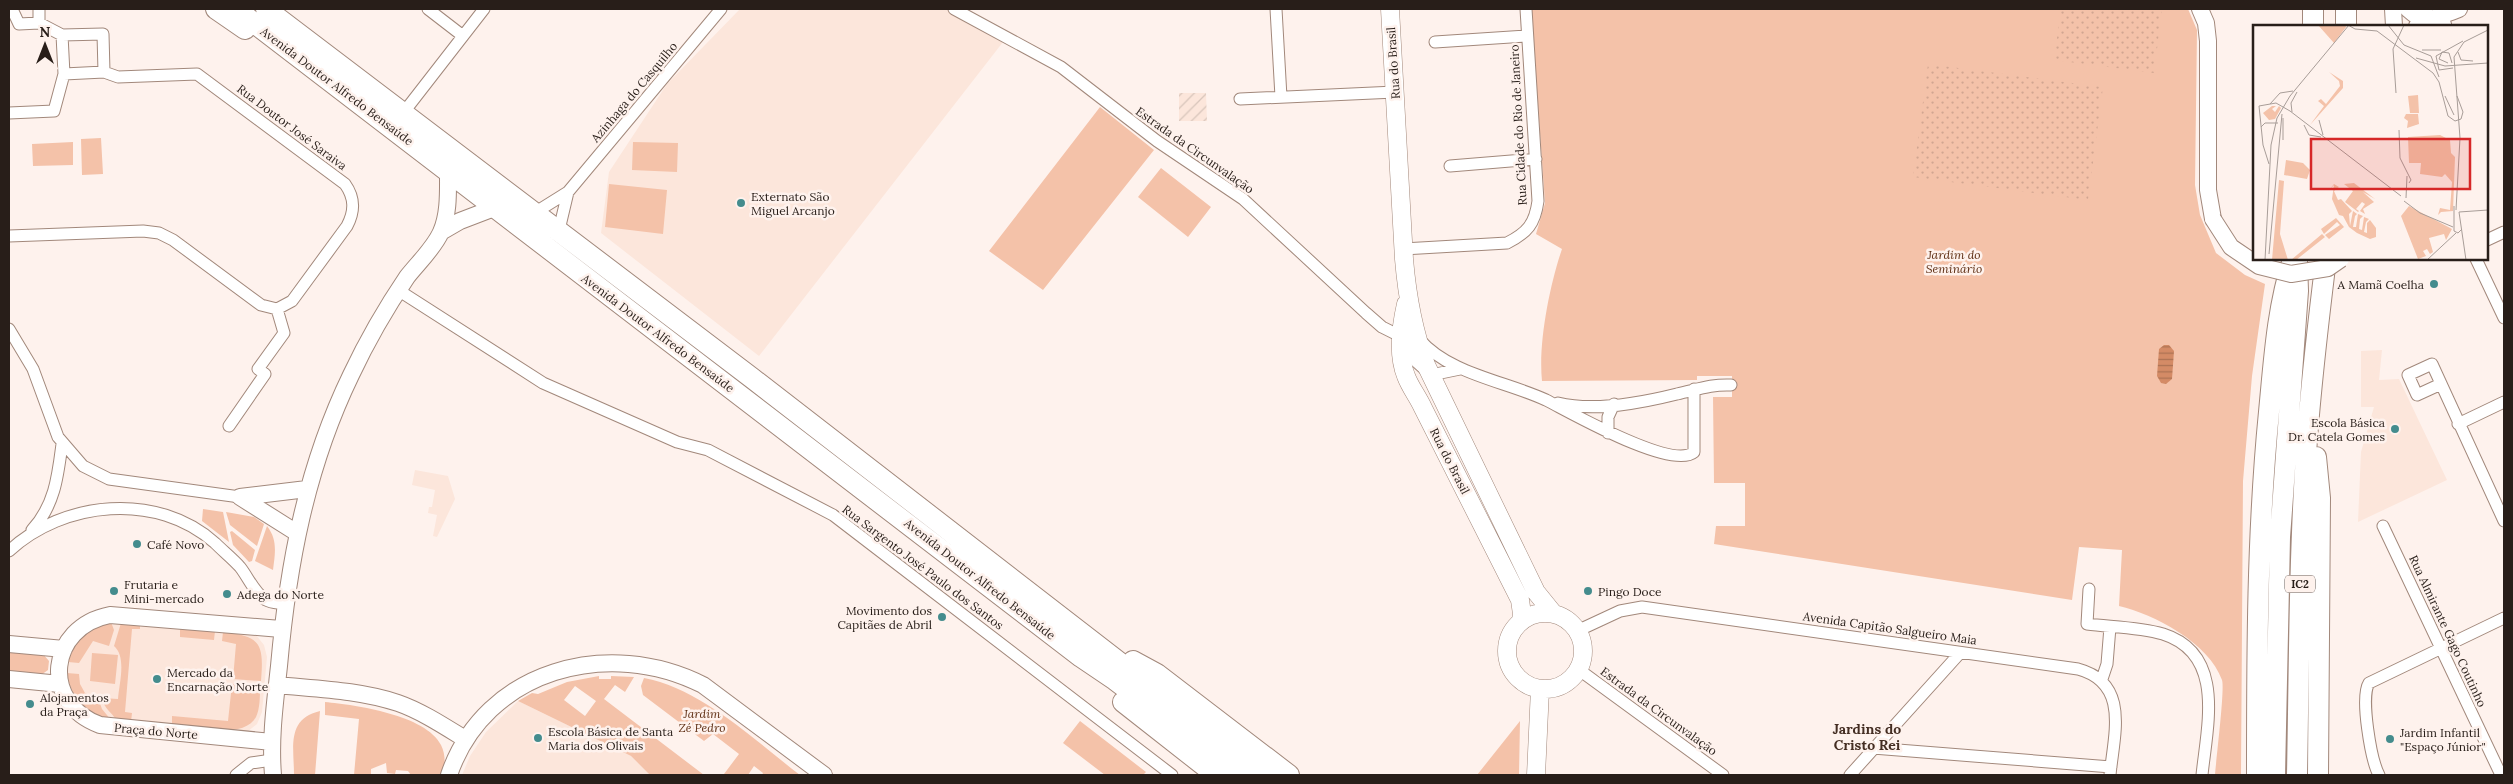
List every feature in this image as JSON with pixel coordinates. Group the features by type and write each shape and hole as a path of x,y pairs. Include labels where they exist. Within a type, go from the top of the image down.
{"highway":[{"path":"216,9 279,52 328,82"},
{"name":"Avenida Doutor Alfredo Bensaúde","path":"236,9 328,82 1080,657 1116,680 1240,775"},
{"name":"Avenida Doutor Alfredo Bensaúde","path":"266,9 536,212 1266,775"},
{"path":"282,9 301,35"},
{"path":"2313,9 2313,25"},
{"path":"2346,9 2346,25"},
{"path":"2256,775 2257,649 2262,486 2283,290 2295,260"},
{"name":"IC2","path":"2276,775 2280,537 2298,291 2295,260"},
{"name":"IC2","path":"2297,775 2301,560 2310,392 2326,260"},
{"path":"2310,392 2320,498 2318,775"},
{"name":"Avenida Doutor Alfredo Bensaúde","path":"1096,642 1157,674 1290,775"},
{"name":"Avenida Doutor Alfredo Bensaúde","path":"1080,657 1107,688 1216,775"}],"main road":[{"name":"Rua do Brasil","path":"1390,9 1403,249 1410,337 1403,367 1520,600 1522,607 1520,621"},
{"name":"Rua do Brasil","path":"1410,337 1523,567 1542,601 1553,613"},
{"path":"1553,613 1563,617 1577,631 1581,640 1583,655 1578,669 1568,680 1555,687 1540,689 1526,684 1514,674 1508,661 1506,646 1511,632 1520,621 1534,614 1553,613"},
{"path":"1536,775 1540,689"}],"street":[{"path":"12,9 20,24 39,23 62,36 102,34 104,72"},
{"path":"39,9 39,23"},
{"path":"428,9 463,36"},
{"path":"404,112 484,9"},
{"name":"Azinhaga do Casquilho","path":"536,212 568,192 721,9"},
{"name":"Estrada da Circunvalação","path":"954,9 1061,67 1156,141 1243,199 1382,327 1410,337 1460,369 1496,380 1546,400"},
{"path":"1276,9 1281,97"},
{"name":"Rua Cidade do Rio de Janeiro","path":"1403,249 1507,243 1522,235 1536,216 1538,202 1536,160 1526,9"},
{"path":"2200,9 2206,23 2208,41 2208,190 2213,219 2231,247 2259,266 2291,274 2328,268 2340,260"},
{"path":"2394,9 2394,25"},
{"path":"2408,9 2414,14 2434,22 2459,9"},
{"path":"9,113 54,111 64,74 62,36"},
{"path":"1435,42 1528,36"},
{"name":"Rua Doutor José Saraiva","path":"64,74 104,72 118,77 197,74 345,184 353,202 350,220 292,301 277,309"},
{"path":"1240,99 1395,92"},
{"path":"1450,166 1536,160"},
{"path":"236,775 251,762 272,767 272,742 284,604 296,533 307,488 331,419 371,334 398,290 441,232 447,212 448,172"},
{"name":"Azinhaga do Casquilho","path":"559,230 568,192"},
{"path":"441,232 460,221 494,208"},
{"path":"9,236 143,231 159,233 173,240 261,305 277,309 284,333 258,369 265,374 229,426"},
{"path":"2488,240 2504,232"},
{"path":"2476,260 2504,318"},
{"name":"Rua Sargento José Paulo dos Santos","path":"398,290 543,383 677,442 708,450 833,515 1172,775"},
{"path":"9,329 33,370 62,444 82,466 109,479 240,497 307,488"},
{"path":"1413,390 1416,378 1438,360 1447,362"},
{"path":"1427,370 1460,369"},
{"path":"2441,384 2504,521"},
{"path":"1546,400 1578,406 1614,404 1668,396 1714,385 1731,385"},
{"path":"1546,400 1608,433 1666,452 1692,454 1696,446 1694,389"},
{"path":"2458,424 2504,402"},
{"path":"1608,433 1608,417 1614,404"},
{"path":"27,536 43,515 53,495 62,444"},
{"path":"240,497 296,533"},
{"path":"9,551 27,536 60,518 95,510 131,509 166,516 198,531 213,541 239,566 261,597 284,604"},
{"name":"Rua Almirante Gago Coutinho","path":"2383,526 2501,775"},
{"path":"2089,589 2086,624 2164,635 2182,644 2196,658 2207,677 2209,697 2202,775"},
{"name":"Avenida Capitão Salgueiro Maia","path":"1577,631 1620,611 1642,607 2076,668 2102,679"},
{"path":"9,679 60,684 59,671 64,649 72,635 81,626 90,621 110,615 281,629"},
{"path":"2379,775 2371,756 2366,709 2366,692 2369,683 2504,618"},
{"path":"1873,748 2110,771 2114,705 2110,692 2102,679 2107,664 2110,627"},
{"path":"9,644 64,649"},
{"path":"1855,773 1873,748 1960,653"},
{"path":"449,775 465,739 502,702 531,682 548,675 582,665 610,662 637,663 670,671 703,685 824,775"},
{"name":"Estrada da Circunvalação","path":"1578,669 1723,775"},
{"name":"Praça do Norte","path":"60,684 74,709 90,722 100,726 272,742"},
{"path":"277,685 359,693 382,698 412,709 465,739"}],"shaded area":[{"name":"Externato São Miguel Arcanjo","path":"740,9 946,9 1003,42 759,356 601,233 609,172 667,84"},
{"path":"1179,93 1206,93 1207,121 1179,121"},
{"path":"2164,345 2169,345 2174,351 2172,379 2166,384 2161,383 2157,376 2159,349"},
{"name":"Escola Básica Dr. Catela Gomes","path":"2382,350 2379,380 2399,379 2447,480 2358,522 2361,452 2374,407 2361,407 2361,351"},
{"path":"415,470 448,476 455,499 437,537 433,536 437,515 428,513 429,507 432,507 435,490 412,485"},
{"path":"101,621 251,632 256,635 264,645 267,657 262,712 257,724 247,732 101,722 84,713 63,662"},
{"name":"Escola Básica de Santa Maria dos Olivais","path":"518,701 631,756 650,775 462,775 470,756 486,732"}],"green space":[{"name":"Jardim do Seminário","path":"1531,9 2188,9 2197,30 2195,185 2200,215 2216,253 2245,275 2265,284 2252,376 2243,481 2241,775 2215,775 2223,686 2215,667 2193,642 2179,632 2148,616 2119,606 2122,550 2079,547 2072,600 1714,544 1716,526 1745,526 1745,483 1714,483 1713,397 1732,397 1732,376 1697,376 1697,380 1542,381 1543,332 1553,279 1562,249 1536,234 1545,203"},
{"path":"2061,9 2162,9 2154,73 2054,60"},
{"path":"1928,64 2103,87 2088,200 1913,177"},
{"path":"1100,107 1154,150 1043,290 989,251"},
{"path":"101,138 103,174 82,175 81,139"},
{"path":"73,142 73,165 33,166 32,144"},
{"path":"633,142 678,143 677,172 632,170"},
{"path":"1161,168 1211,207 1188,237 1138,197"},
{"path":"609,184 667,190 663,234 605,227"},
{"path":"203,509 223,512 229,542 202,521"},
{"path":"226,512 254,517 264,524 257,546 230,525"},
{"path":"267,526 274,542 273,570 255,561"},
{"path":"232,531 255,550 252,561 249,562 233,545 230,532"},
{"path":"111,622 114,630 109,646 93,641 79,663 68,662 78,640 96,627"},
{"path":"121,623 140,625 140,629 132,629 125,712 132,713 131,722 116,720 104,705 102,698 118,699 121,664 118,651 114,646"},
{"path":"180,628 215,631 214,640 180,637"},
{"path":"223,632 245,636 257,644 262,658 261,681 233,679 236,644 222,641"},
{"path":"9,650 43,654 49,661 48,670 41,675 9,673"},
{"path":"92,653 118,655 115,684 90,681"},
{"path":"67,673 79,674 80,684 85,693 98,698 102,709 111,720 94,713 81,704 72,691"},
{"name":"Jardim Zé Pedro","path":"599,676 599,679 611,679 611,676 634,677 625,692 615,685 604,699 704,775 650,775 631,756 518,701 532,693 538,694 567,682","holes":["575,686 596,701 585,716 564,700"]},
{"name":"Jardim Zé Pedro","path":"644,678 665,684 707,704 800,775 762,775 763,773 754,766 748,775 724,774 739,754 713,734 704,741 643,695 641,686"},
{"path":"232,684 260,687 258,710 256,717 250,724 230,730 172,725 172,716 228,721"},
{"path":"325,702 389,713 421,726 433,735 441,745 445,760 443,775 411,775 408,771 396,770 395,774 387,773 386,763 371,769 371,774 374,775 354,775 359,719 325,715"},
{"path":"320,711 315,775 294,775 293,745 297,728 309,715"},
{"path":"1080,721 1146,772 1143,775 1105,775 1063,743"},
{"path":"1520,721 1519,775 1477,775"}],"place":[{"name":"Externato São Miguel Arcanjo","path":"741,203"},
{"name":"A Mamã Coelha","path":"2434,284"},
{"name":"Escola Básica Dr. Catela Gomes","path":"2395,429"},
{"name":"Café Novo","path":"137,544"},
{"name":"Frutaria e Mini-mercado","path":"114,591"},
{"name":"Pingo Doce","path":"1588,591"},
{"name":"Adega do Norte","path":"227,594"},
{"name":"Movimento dos Capitães de Abril","path":"942,617"},
{"name":"Mercado da Encarnação Norte","path":"157,679"},
{"name":"Alojamentos da Praça","path":"30,704"},
{"name":"Escola Básica de Santa Maria dos Olivais","path":"538,738"},
{"name":"Jardim Infantil \"Espaço Júnior\"","path":"2390,739"}],"district":[{"name":"Jardins do Cristo Rei","path":"1867,738"}]}
